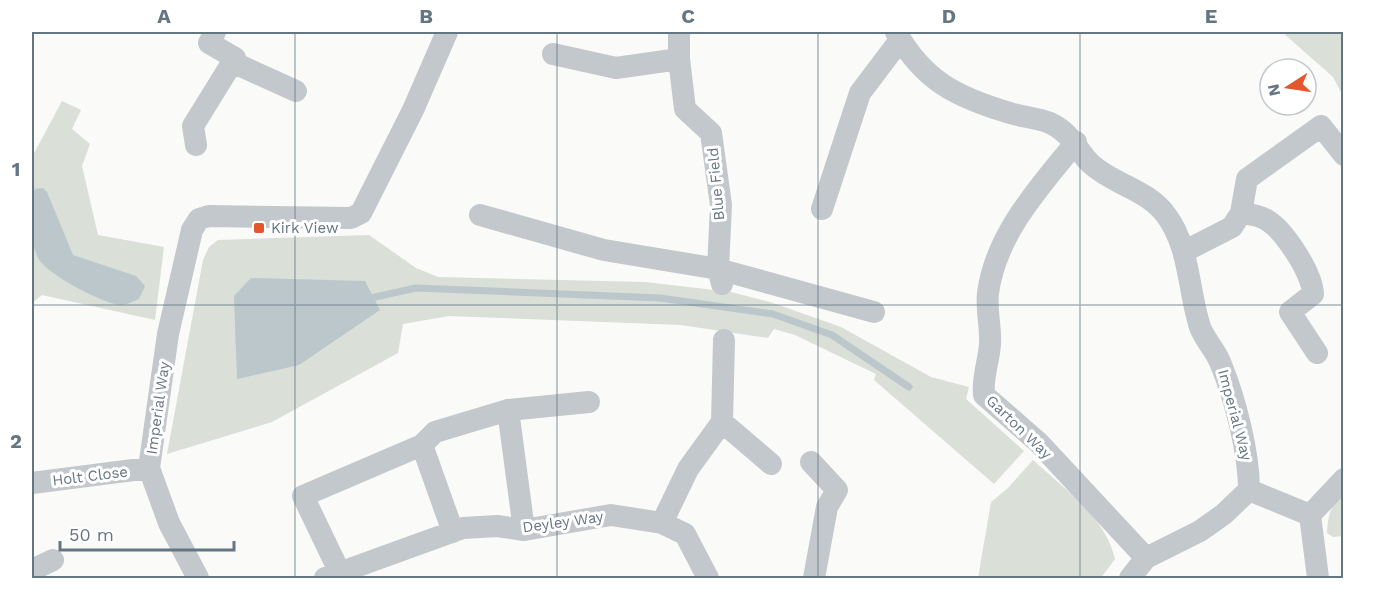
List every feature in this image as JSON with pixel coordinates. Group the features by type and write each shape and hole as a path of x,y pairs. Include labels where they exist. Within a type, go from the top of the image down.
{"street":[{"path":"195,145 193,126 235,58 209,43 215,32"},
{"name":"Imperial Way","path":"198,579 170,523 149,468 168,334 192,230 199,219 209,216 351,218 361,213 413,110 447,32"},
{"name":"Blue Field","path":"680,32 679,58 685,109 711,133 721,205 720,277"},
{"path":"822,209 860,93 898,34"},
{"name":"Imperial Way","path":"898,34 919,67 973,102 1050,123 1076,142 1090,164 1110,178 1145,194 1166,215 1185,251 1190,290 1201,330 1220,361 1249,460 1249,490"},
{"path":"553,54 616,68 679,58"},
{"path":"232,62 296,91"},
{"path":"1185,251 1232,227 1241,213 1247,179 1321,126 1344,155"},
{"name":"Garton Way","path":"1076,142 1016,218 999,258 988,292 990,343 983,386 984,394 1039,443 1146,558"},
{"path":"1241,213 1264,218 1281,231 1313,281 1314,294 1290,312 1317,353"},
{"path":"480,215 604,250 874,312"},
{"path":"662,523 688,469 722,422 724,340"},
{"path":"333,576 303,496 422,445 435,432 508,410 589,402"},
{"path":"508,410 524,530"},
{"path":"722,422 771,464"},
{"path":"422,445 453,532"},
{"path":"811,462 837,489 826,507 814,579"},
{"name":"Holt Close","path":"32,483 149,468"},
{"path":"1318,579 1310,515 1344,478"},
{"path":"1130,579 1146,558 1200,531 1224,514 1249,490 1310,515"},
{"name":"Deyley Way","path":"333,576 369,571 463,528 496,526 524,530 611,515 662,523 685,534 708,579"},
{"path":"32,570 52,560"}],"shaded area":[{"path":"1282,32 1343,32 1343,96 1333,77 1318,64 1318,57 1310,57"},
{"path":"62,101 81,110 72,129 90,144 82,166 98,235 164,247 155,320 42,295 32,303 32,157"},
{"path":"43,188 47,192 73,255 136,276 145,286 139,299 121,305 102,300 66,281 40,261 34,246 30,215 35,189"},
{"path":"369,235 416,268 438,277 645,282 731,292 770,302 841,327 931,377 969,387 966,399 1024,451 994,484 874,380 876,374 795,335 774,329 768,338 681,325 449,316 403,324 398,353 272,422 167,454 203,260 209,247 218,240"},
{"path":"251,278 365,281 380,310 299,365 237,379 234,296"},
{"path":"1033,460 1082,504 1102,529 1115,559 1101,578 978,578 991,502 1008,488"},
{"path":"1343,495 1343,536 1333,537 1327,533 1329,516 1332,507"}],"waterway":[{"path":"366,299 416,288 660,298 773,314 832,335 909,387"}],"place":[{"name":"Kirk View","path":"259,228"}]}
